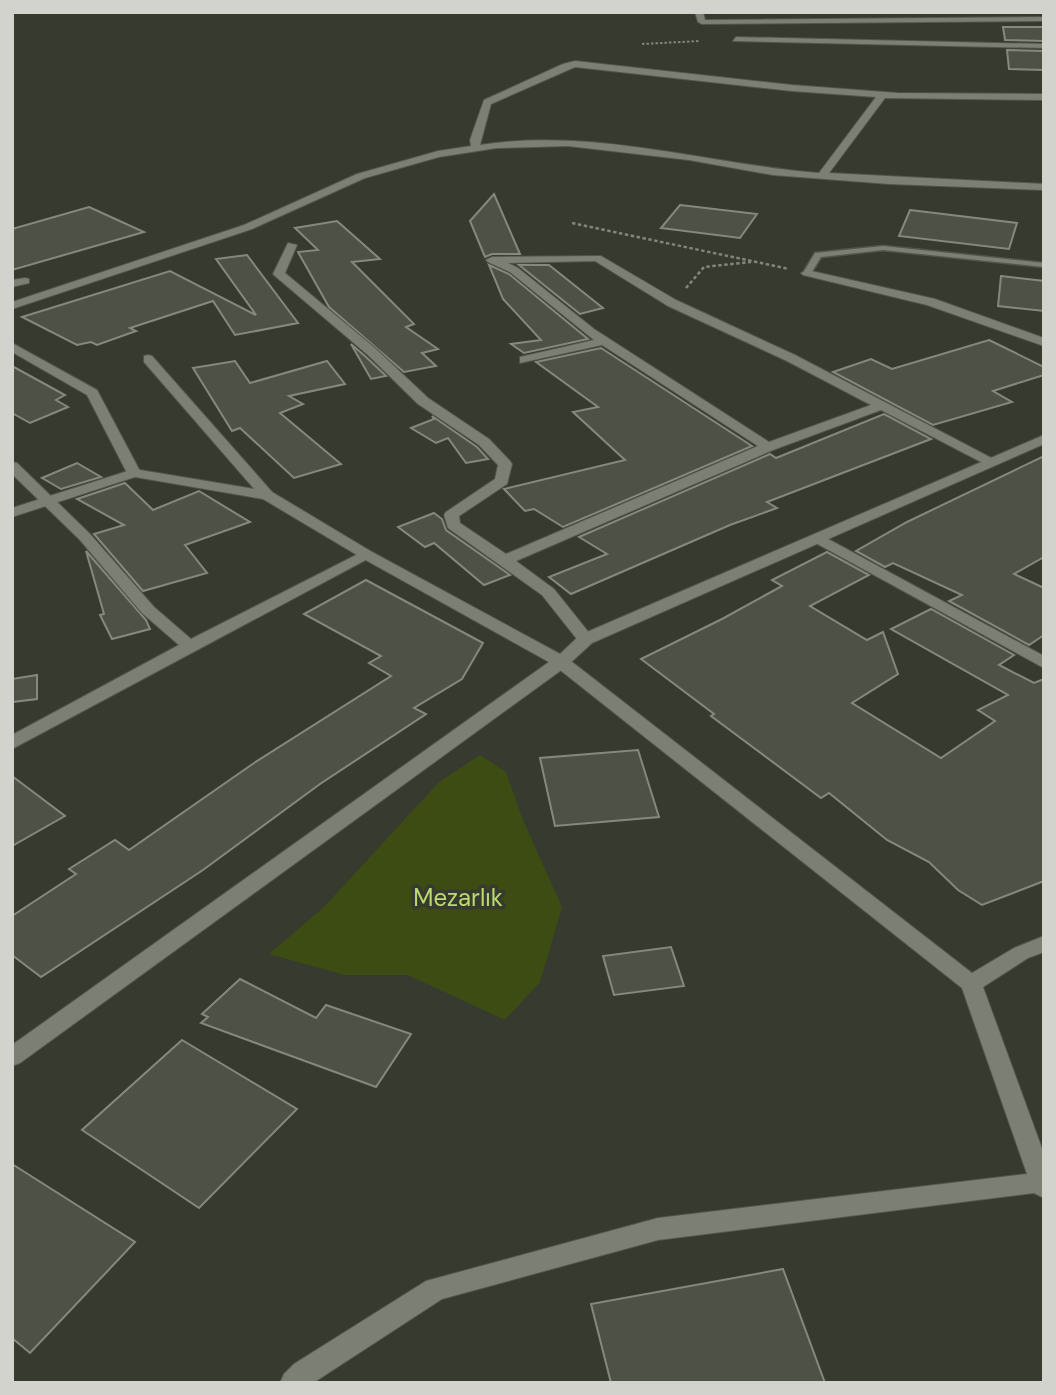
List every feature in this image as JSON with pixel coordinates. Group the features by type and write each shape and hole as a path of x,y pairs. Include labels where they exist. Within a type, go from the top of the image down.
{"street":[{"path":"699,12 702,22 1044,19"},
{"path":"736,39 927,46 1041,44"},
{"path":"476,148 475,140 487,102 575,64 792,88 883,94 1044,97"},
{"path":"822,176 883,94"},
{"path":"1033,97 1044,109"},
{"path":"12,306 248,227 361,176 438,154 476,148 528,143 582,144 689,157 773,172 1044,187"},
{"path":"292,245 279,274 372,352 423,401 484,442 505,464 502,481 451,515 453,525 548,592 586,639"},
{"path":"768,447 605,341 514,270 492,260 597,258 672,303 791,358 992,462"},
{"path":"807,273 931,302 1044,342"},
{"path":"12,284 25,281"},
{"path":"524,360 605,341"},
{"path":"12,347 92,393 134,473"},
{"path":"148,359 267,495 367,555 561,662 971,984 1043,1184 658,1229 435,1289 304,1373 294,1383"},
{"path":"505,560 768,447 882,405"},
{"path":"12,1057 561,662 586,639 1044,439"},
{"path":"12,466 51,502 148,610 190,646"},
{"path":"12,513 134,473 267,495"},
{"path":"817,538 1044,663"},
{"path":"12,743 190,646 367,555"},
{"path":"971,984 1021,953 1044,944"}],"lane":[{"path":"807,273 818,255 883,248 1044,265"}],"path":[{"path":"642,44 736,39"},
{"path":"572,223 807,273"},
{"path":"672,303 704,267 756,262"}],"green space":[{"name":"Mezarlık","path":"480,755 506,772 523,820 562,907 540,982 505,1020 408,975 345,975 269,954 324,907 439,782"}],"building":[{"path":"1003,27 1044,27 1044,41 1005,40"},
{"path":"1007,50 1044,51 1044,70 1009,69"},
{"path":"494,194 520,254 492,254 485,257 470,221"},
{"path":"680,205 757,214 740,238 661,228"},
{"path":"89,207 144,232 12,270 12,229"},
{"path":"910,210 1017,223 1009,249 899,236"},
{"path":"337,221 380,259 352,262 414,324 406,327 438,349 422,353 436,366 404,372 329,307 298,252 318,250 295,228"},
{"path":"247,255 298,323 235,335 213,301 130,328 136,331 97,345 91,342 77,345 22,317 170,271 256,315 216,259"},
{"path":"489,265 509,274 588,339 524,353 511,344 541,340 503,299"},
{"path":"519,265 549,265 603,308 580,314"},
{"path":"1001,276 1044,281 1044,311 998,306"},
{"path":"989,340 1044,367 1044,375 993,391 1012,402 933,425 833,372 871,359 892,369"},
{"path":"351,344 366,357 386,376 371,379"},
{"path":"601,348 752,446 563,527 534,509 525,511 504,489 625,460 573,412 598,407 536,362"},
{"path":"235,361 250,383 327,361 345,384 289,396 303,404 280,413 341,464 294,478 240,428 232,431 193,368"},
{"path":"12,366 65,395 56,400 68,407 30,423 12,413"},
{"path":"884,414 931,439 767,502 777,508 730,525 571,594 549,577 607,554 579,537 770,454 776,458"},
{"path":"432,416 477,447 488,459 466,463 448,438 436,443 411,428 434,419"},
{"path":"1044,456 1044,557 1014,574 1044,588 1044,635 1029,645 949,601 962,595 893,563 885,567 856,551 907,522"},
{"path":"77,463 101,477 61,489 42,478"},
{"path":"125,483 153,510 199,491 250,522 185,545 207,573 143,591 94,534 124,525 77,499"},
{"path":"434,513 442,519 446,530 510,575 484,585 434,543 425,547 398,527"},
{"path":"86,551 146,620 150,629 112,639 100,615 104,614"},
{"path":"827,552 869,575 810,606 867,640 883,632 898,674 852,703 941,758 995,721 978,710 1008,695 891,629 931,609 1014,655 999,665 1034,683 1044,679 1044,881 982,905 958,890 929,862 887,840 829,793 821,798 711,716 714,714 641,659 782,586 772,580"},
{"path":"366,580 483,643 462,679 414,708 426,714 320,784 203,870 41,977 12,955 12,916 76,874 69,869 115,840 129,850 254,763 391,676 369,663 381,656 304,614"},
{"path":"37,675 37,699 12,702 12,679"},
{"path":"638,750 659,817 555,826 540,758"},
{"path":"12,776 65,816 12,846"},
{"path":"671,947 684,986 614,995 603,956"},
{"path":"240,979 316,1018 326,1005 411,1034 376,1087 201,1023 208,1017 202,1014"},
{"path":"182,1040 297,1109 199,1208 82,1130"},
{"path":"12,1164 135,1242 30,1353 12,1338"},
{"path":"783,1269 825,1383 611,1383 591,1304"}]}
